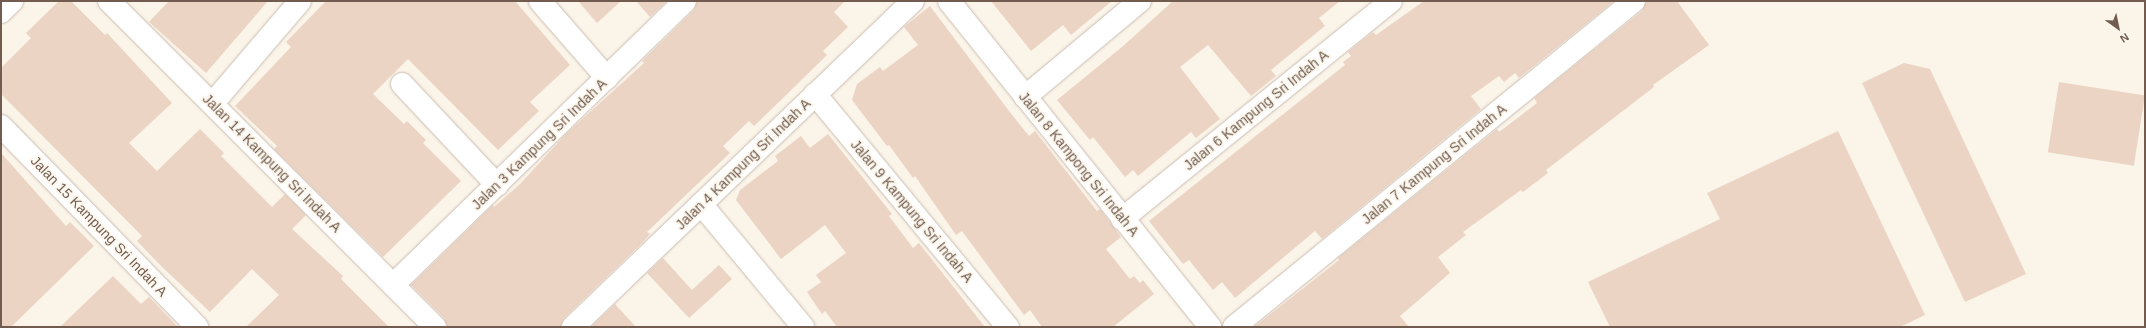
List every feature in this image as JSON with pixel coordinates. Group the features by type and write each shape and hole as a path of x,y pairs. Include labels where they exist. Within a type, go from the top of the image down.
{"street":[{"path":"1,12 12,1"},
{"name":"Jalan 14 Kampung Sri Indah A","path":"109,1 213,103 435,327"},
{"path":"213,103 300,1"},
{"path":"540,1 607,78"},
{"name":"Jalan 3 Kampung Sri Indah A","path":"393,285 685,1"},
{"name":"Jalan 4 Kampung Sri Indah A","path":"573,327 913,1"},
{"name":"Jalan 8 Kampong Sri Indah A","path":"949,1 1210,327"},
{"path":"1025,97 1140,1"},
{"name":"Jalan 6 Kampung Sri Indah A","path":"1122,219 1391,1"},
{"name":"Jalan 7 Kampung Sri Indah A","path":"1234,327 1634,1"},
{"path":"402,84 497,185"},
{"name":"Jalan 9 Kampung Sri Indah A","path":"815,94 1008,327"},
{"name":"Jalan 15 Kampung Sri Indah A","path":"1,126 197,327"},
{"path":"701,204 803,327"}],"building":[{"path":"59,1 71,1 105,35 107,33 172,103 129,143 157,171 200,129 224,153 221,156 272,207 285,194 306,215 292,229 343,276 341,279 389,327 246,327 279,295 252,269 210,312 160,265 137,241 142,236 1,94 1,68 31,38 26,33"},
{"path":"169,1 268,1 206,73 149,22"},
{"path":"326,1 515,1 570,65 530,102 539,111 498,150 408,59 373,94 404,124 407,121 426,140 423,143 461,181 383,257 274,149 277,146 235,106 291,47 286,42"},
{"path":"578,1 621,1 597,23"},
{"path":"636,1 667,1 650,17"},
{"path":"697,1 845,1 834,12 848,27 823,51 827,55 754,126 749,121 723,146 730,153 647,232 650,234 643,242 564,318 561,327 447,327 444,318 411,285 493,205 494,207 520,184 566,134 644,63 642,61 694,10"},
{"path":"991,1 1112,1 1071,35 1063,25 1031,51"},
{"path":"1173,1 1340,1 1319,18 1325,26 1271,70 1276,76 1251,96 1208,45 1180,67 1220,119 1196,138 1191,132 1138,176 1133,170 1125,177 1093,137 1090,140 1057,100 1122,47"},
{"path":"1424,1 1614,1 1519,78 1515,73 1504,82 1499,76 1471,96 1481,109 1322,239 1315,231 1235,298 1222,282 1213,290 1189,260 1183,264 1149,221 1345,65 1343,62 1351,56 1348,52 1373,32 1376,35"},
{"path":"1646,1 1677,1 1709,45 1653,85 1654,87 1546,170 1548,173 1523,192 1521,190 1463,232 1466,235 1438,257 1450,273 1400,316 1409,327 1254,327 1339,260 1338,258 1497,129 1499,132 1537,103 1534,98 1642,11"},
{"path":"930,6 1029,136 1035,131 1097,211 1100,209 1121,237 1106,249 1130,279 1134,276 1140,283 1143,280 1154,294 1113,327 1042,327 1030,310 1024,315 962,231 956,235 915,176 913,178 889,145 887,146 852,100 857,84 880,67 883,71 918,45 904,27"},
{"path":"1904,63 1930,69 2026,274 1965,302 1862,83"},
{"path":"2059,82 2145,96 2134,166 2048,152"},
{"path":"1838,131 1925,315 1900,327 1610,327 1588,282 1720,219 1707,193"},
{"path":"828,134 892,214 889,216 913,248 919,243 985,327 837,327 825,311 822,314 807,292 821,282 816,275 846,253 825,225 781,259 736,200 740,190 778,161 775,156 801,136 810,148"},
{"path":"1,153 66,226 70,222 94,246 11,327 1,327"},
{"path":"663,258 692,290 719,265 732,279 689,318 647,273"},
{"path":"113,276 141,304 149,297 178,327 60,327"},
{"path":"615,304 636,327 591,327"}]}
